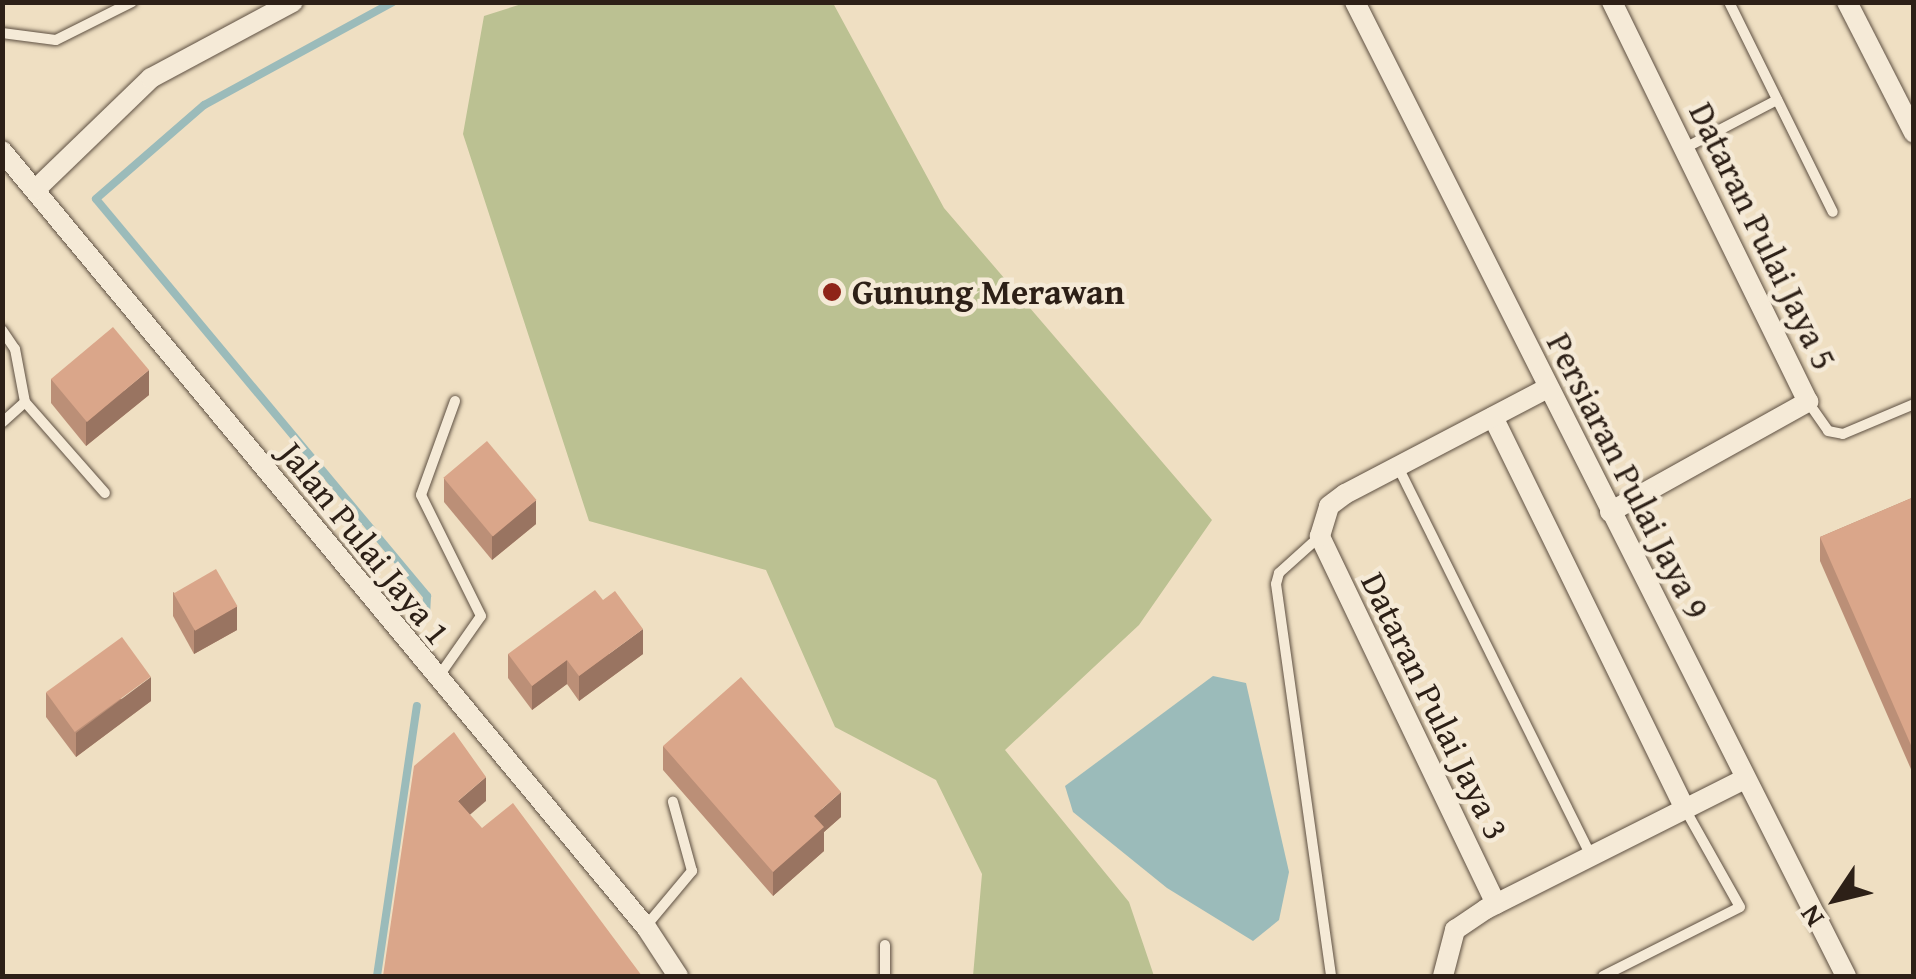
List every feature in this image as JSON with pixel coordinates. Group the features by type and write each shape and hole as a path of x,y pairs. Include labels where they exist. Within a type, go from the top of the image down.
{"street":[{"path":"35,190 152,78 293,2"},
{"name":"Persiaran Pulai Jaya 9","path":"1355,2 1745,779 1838,973"},
{"name":"Dataran Pulai Jaya 5","path":"1610,512 1808,402 1612,2"},
{"path":"1847,2 1908,109 1914,133"},
{"name":"Jalan Pulai Jaya 1","path":"2,151 436,680 646,927 678,976"},
{"path":"1320,536 1328,506 1548,388"},
{"path":"1493,417 1685,809"},
{"name":"Dataran Pulai Jaya 3","path":"1320,536 1496,904"},
{"path":"1443,976 1456,930 1496,904 1745,779"}],"lane":[{"path":"2,33 56,40 132,2"},
{"path":"1728,2 1833,212"},
{"path":"1686,148 1777,100"},
{"path":"2,330 15,349 25,402 105,493"},
{"path":"436,680 481,616 421,495 455,401"},
{"path":"2,423 25,402"},
{"path":"1808,402 1836,434 1914,404"},
{"path":"1398,466 1591,856"},
{"path":"1320,536 1276,584 1331,976"},
{"path":"646,927 692,871 693,854 674,802"},
{"path":"1603,976 1740,906 1685,809"},
{"path":"885,945 885,976"}],"green space":[{"name":"Gunung Merawan","path":"528,2 833,3 944,208 1212,520 1139,625 1005,750 1129,902 1154,976 973,976 982,874 936,780 835,727 766,570 589,521 463,134 484,16"}],"water":[{"path":"1213,676 1246,683 1289,872 1279,920 1253,941 1167,888 1073,812 1065,786"}],"building":[{"path":"113,327 149,370 87,422 51,379"},
{"path":"487,441 536,500 493,537 443,478"},
{"path":"1914,497 1914,752 1820,537"},
{"path":"216,569 238,606 195,631 174,594"},
{"path":"595,590 603,600 615,591 643,629 579,676 567,660 532,686 508,654"},
{"path":"122,637 151,677 75,732 46,692"},
{"path":"741,677 841,792 814,816 824,827 773,872 663,746"},
{"path":"454,732 486,777 458,801 482,828 513,803 642,976 383,976 414,766"}],"waterway":[{"path":"393,2 204,105 96,199 427,596 426,616"},
{"path":"377,976 417,706"}],"place":[{"name":"Gunung Merawan","path":"832,292"}]}
